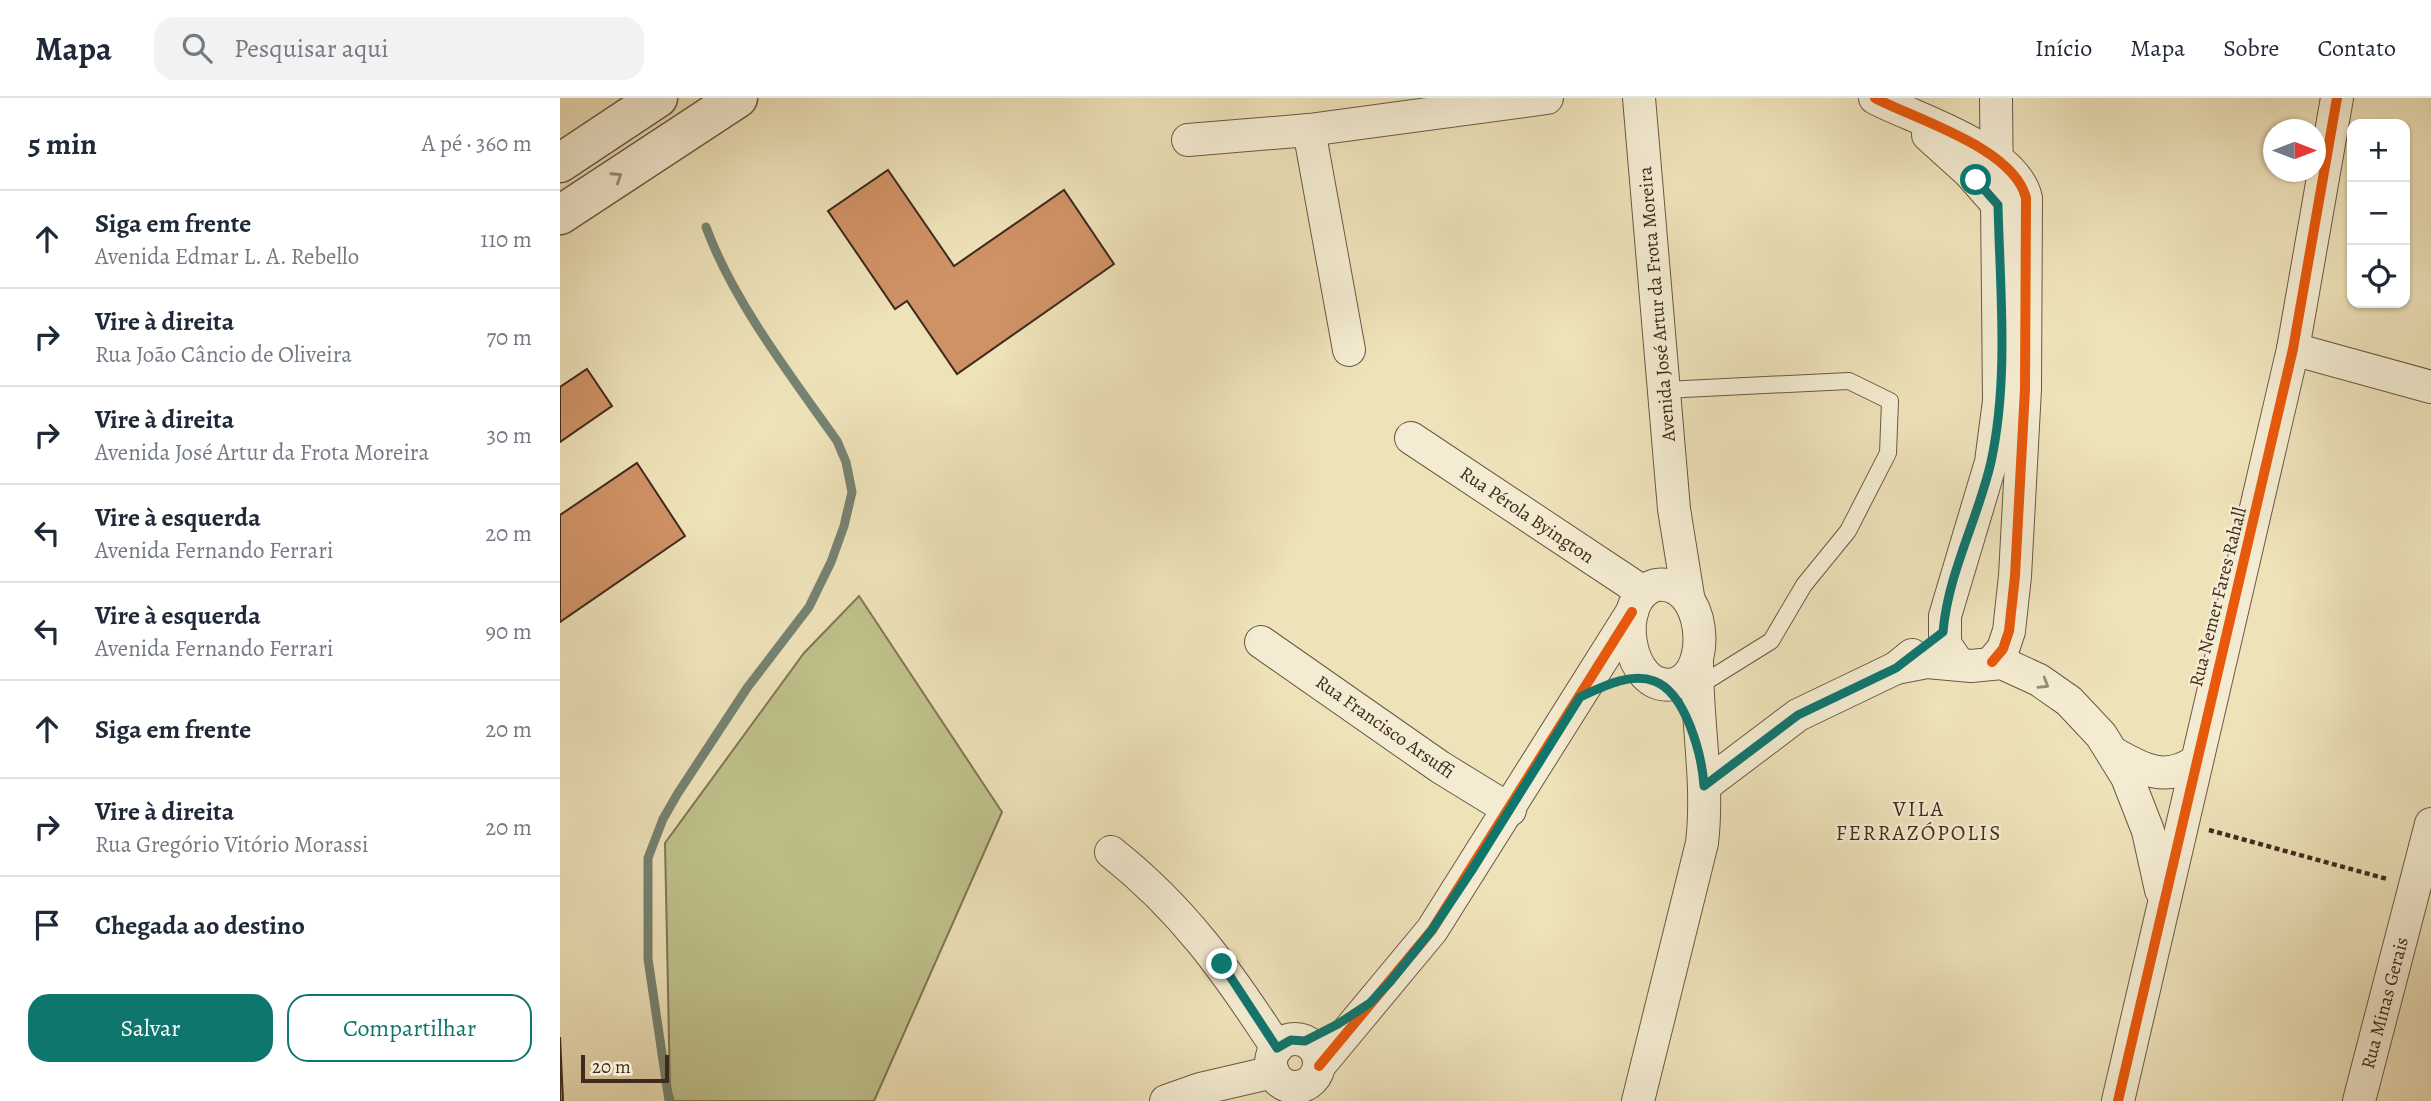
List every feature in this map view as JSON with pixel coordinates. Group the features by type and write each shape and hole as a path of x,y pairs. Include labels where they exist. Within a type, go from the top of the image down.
{"street":[{"path":"560,163 658,98"},
{"path":"560,215 738,98"},
{"path":"1188,140 1309,130 1547,98"},
{"name":"Avenida José Artur da Frota Moreira","path":"1639,98 1674,509 1688,596"},
{"path":"1875,98 1998,160 2017,177 2026,198 2025,389 2010,624 2005,645 1992,662"},
{"path":"1958,663 1947,651 1943,632 1948,598 1983,492 1996,432 2001,367 1996,98"},
{"name":"Rua Nemer Fares Rahall","path":"2118,1101 2195,762 2253,532 2293,349 2337,98"},
{"path":"1903,113 1968,171 1998,205"},
{"path":"1309,130 1349,349"},
{"path":"2293,349 2431,387"},
{"name":"Rua Pérola Byington","path":"1410,438 1642,597"},
{"name":"Avenida José Artur da Frota Moreira","path":"1642,597 1674,509"},
{"path":"1167,1101 1200,1088 1298,1069 1370,1003 1432,930 1642,597 1667,585 1688,596 1697,626 1696,676 1704,823 1700,852 1638,1101"},
{"path":"1642,597 1633,652 1639,666 1681,709 1700,751"},
{"path":"1704,786 1798,715 1896,668 1943,632"},
{"name":"Rua Francisco Arsuffi","path":"1261,642 1440,767 1510,810"},
{"path":"1896,668 1927,662 1976,666 1992,662 2018,669 2086,715 2115,754 2142,810 2160,876 2163,904"},
{"path":"1580,697 1621,680 1677,684 1696,676"},
{"path":"2115,754 2144,770 2165,774 2178,773 2195,762"},
{"name":"Rua Minas Gerais","path":"2359,1101 2423,889 2431,824"},
{"path":"1111,852 1146,880 1194,929 1298,1069"}],"lane":[{"path":"1664,390 1849,381 1890,401 1888,453 1848,531 1804,585 1771,641 1696,676"}],"path":[{"path":"2182,822 2423,889"}],"green space":[{"path":"859,596 1002,812 874,1101 674,1101 670,1089 665,843 804,653"}],"building":[{"path":"888,170 954,266 1064,190 1114,264 957,374 907,301 895,309 828,211"},
{"path":"587,369 612,406 560,442 560,387"},
{"path":"637,463 685,536 560,622 560,515"},
{"path":"560,1037 563,1101 560,1101"}],"waterway":[{"path":"669,1101 648,959 648,858 663,819 678,793 747,688 809,607 831,562 844,526 852,492 846,462 837,441 747,310 717,255 706,227"}],"cycle path":[{"path":"1875,98 1984,150 2018,180 2026,198 2025,389 2015,576 2009,631 2003,649 1992,662"},
{"path":"2118,1101 2293,349 2337,98"},
{"path":"1319,1066 1432,930 1632,612"}],"district":[{"name":"VILA FERRAZÓPOLIS","path":"1919,821"}],"route":[{"path":"1222,964 1277,1048 1291,1040 1305,1041 1327,1031 1370,1003 1432,930 1580,697 1621,680 1651,680 1663,684 1681,709 1700,751 1704,786 1730,769 1798,715 1896,668 1943,632 1955,573 1991,462 1999,401 2001,367 1998,205 1976,180"}]}
